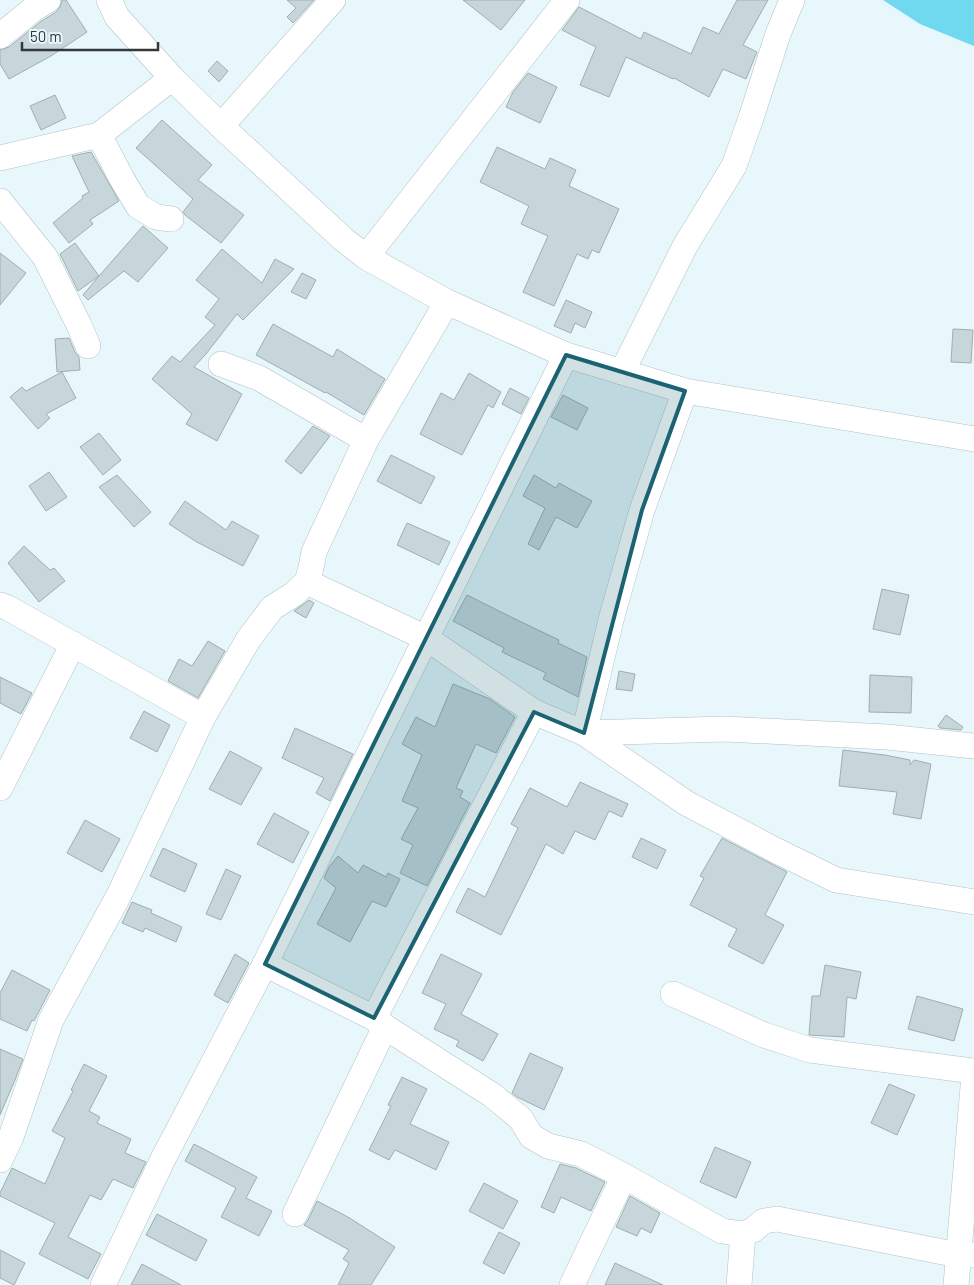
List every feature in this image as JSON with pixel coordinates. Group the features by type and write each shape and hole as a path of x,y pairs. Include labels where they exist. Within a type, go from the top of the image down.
{"street":[{"path":"0,36 32,10 48,0"},
{"path":"108,0 117,17 172,78 220,126 343,239 366,257 447,302 566,355 685,391 974,439"},
{"path":"220,126 333,0"},
{"path":"366,257 567,0"},
{"path":"622,372 685,246 734,166 752,118 778,34 792,0"},
{"path":"0,158 99,135 172,78"},
{"path":"99,135 138,206 156,217 171,219"},
{"path":"0,201 45,256 88,346"},
{"path":"0,1160 11,1137 51,1020 118,895 202,718 248,640 272,608 294,594 307,582 314,552 366,440 447,302"},
{"path":"103,1285 163,1159 265,964 566,355"},
{"path":"221,364 259,378 366,440"},
{"path":"584,734 612,616 642,510 685,391"},
{"path":"307,582 426,638 534,712 584,734 686,803 836,880 974,902"},
{"path":"0,605 73,644 202,718"},
{"path":"0,788 73,644"},
{"path":"295,1214 380,1023 534,712"},
{"path":"584,734 725,729 887,737 974,746"},
{"path":"265,964 380,1023 492,1094 521,1119 531,1136 548,1146 581,1154 722,1231 743,1234 753,1230 764,1221 778,1219 966,1255"},
{"path":"673,994 764,1035 810,1050 974,1071"},
{"path":"956,1285 966,1255 974,1075"},
{"path":"572,1285 624,1176"},
{"path":"740,1285 743,1234"}],"highlighted area":[{"path":"566,355 685,391 642,510 584,733 534,712 374,1018 265,964"}],"shaded area":[{"path":"883,0 974,0 974,46 920,24"}],"building":[{"path":"62,0 66,0 87,32 51,56 9,79 0,64 0,50 9,47 40,22 56,12"},
{"path":"287,0 314,0 293,23 287,17 296,8"},
{"path":"463,0 525,0 501,30"},
{"path":"737,0 768,0 743,45 757,52 746,79 723,69 709,97 674,78 626,57 609,97 580,85 596,47 562,30 579,7 641,39 644,32 691,54 703,27 719,34"},
{"path":"217,61 228,71 219,82 208,71"},
{"path":"528,73 557,87 540,123 506,107 513,92"},
{"path":"55,95 66,118 41,130 30,106"},
{"path":"162,120 212,165 198,180 244,215 221,243 183,212 193,199 136,148"},
{"path":"497,147 545,169 550,158 576,170 569,186 619,209 599,253 592,250 588,259 577,254 554,306 523,292 548,236 521,224 529,206 480,182"},
{"path":"91,152 119,201 90,220 93,224 69,243 53,223 83,198 82,196 89,192 72,156"},
{"path":"143,226 168,248 138,282 124,271 88,300 83,295"},
{"path":"75,243 99,276 78,291 60,254"},
{"path":"222,249 262,283 275,259 294,269 243,320 237,314 194,367 242,394 217,441 186,424 192,414 152,379 172,356 180,362 215,325 205,317 219,299 196,280"},
{"path":"0,253 26,273 0,305"},
{"path":"302,273 316,280 306,299 291,292"},
{"path":"566,300 592,312 585,328 575,323 571,333 554,326"},
{"path":"273,324 333,357 337,349 385,379 364,415 326,392 256,355"},
{"path":"953,329 973,330 971,363 951,362"},
{"path":"69,338 79,357 80,370 57,372 55,339"},
{"path":"62,372 76,398 46,414 50,418 38,429 10,397 22,387 26,391"},
{"path":"469,373 501,392 493,408 488,405 462,455 420,434 441,393 454,400"},
{"path":"510,388 529,398 521,414 502,404"},
{"path":"563,395 588,408 577,430 551,417"},
{"path":"313,426 330,436 301,474 285,461"},
{"path":"99,433 121,460 103,475 80,447"},
{"path":"391,455 435,477 421,504 377,481"},
{"path":"49,472 67,497 46,511 29,486"},
{"path":"117,475 151,512 134,527 99,487"},
{"path":"534,475 556,488 559,483 592,501 577,528 556,517 539,550 528,544 545,508 523,496"},
{"path":"185,501 226,530 232,521 259,536 243,566 195,541 169,524"},
{"path":"407,523 450,542 439,565 397,545"},
{"path":"24,546 50,570 54,568 65,581 39,602 8,563"},
{"path":"882,589 909,595 900,635 873,629"},
{"path":"467,595 559,640 558,643 587,657 578,697 543,679 546,673 502,652 504,648 453,621"},
{"path":"309,600 314,603 306,618 294,611"},
{"path":"208,641 225,651 198,698 168,681 179,659 192,666"},
{"path":"619,671 635,674 632,691 616,689"},
{"path":"870,675 912,677 911,713 869,712"},
{"path":"0,677 32,693 21,714 0,703"},
{"path":"453,684 490,699 515,717 496,753 476,744 456,788 463,791 460,797 470,803 427,886 400,873 413,845 401,839 418,808 402,801 422,755 402,744 416,717 435,727"},
{"path":"144,711 170,725 157,752 130,738"},
{"path":"946,715 963,727 961,730 940,728 938,726"},
{"path":"295,728 353,754 330,801 316,793 324,778 282,758"},
{"path":"843,750 910,760 910,765 914,760 931,764 921,819 893,814 897,792 839,786"},
{"path":"230,751 262,768 241,805 209,789"},
{"path":"580,782 628,804 622,817 609,811 595,840 575,831 563,854 546,844 501,935 456,912 468,888 485,897 518,828 511,824 530,788 567,807"},
{"path":"274,813 309,832 293,863 257,844"},
{"path":"85,820 120,839 102,872 67,853"},
{"path":"641,838 666,850 657,869 632,857"},
{"path":"722,838 787,872 765,915 784,925 763,964 728,946 737,929 690,905 704,878 700,876"},
{"path":"163,848 197,864 185,892 150,876"},
{"path":"338,856 358,873 363,865 386,877 388,873 400,879 386,907 372,901 350,942 317,924 336,888 324,878 329,867"},
{"path":"226,869 241,876 221,920 206,914"},
{"path":"132,902 152,910 151,913 182,927 176,942 145,928 143,932 122,923"},
{"path":"235,954 249,963 228,1003 214,995"},
{"path":"441,954 482,974 461,1014 498,1034 483,1061 456,1046 459,1041 434,1029 446,1004 422,993"},
{"path":"825,965 861,972 856,999 847,997 844,1037 809,1035 812,996 820,996"},
{"path":"12,970 50,990 27,1031 0,1019 0,993"},
{"path":"917,996 963,1009 954,1041 908,1029"},
{"path":"0,1049 23,1059 0,1115"},
{"path":"530,1053 563,1068 544,1110 512,1093"},
{"path":"84,1064 107,1076 89,1111 100,1117 97,1123 131,1139 125,1153 146,1162 133,1188 113,1179 101,1200 90,1195 68,1237 101,1254 88,1279 39,1254 55,1223 0,1196 12,1168 45,1184 65,1138 52,1131 73,1091 71,1090"},
{"path":"402,1077 427,1089 410,1124 449,1142 436,1170 395,1150 389,1160 369,1150 391,1106 388,1105"},
{"path":"889,1084 915,1095 897,1135 871,1123"},
{"path":"194,1144 257,1177 246,1198 272,1211 259,1236 221,1217 236,1188 185,1161"},
{"path":"715,1147 751,1162 736,1198 700,1182"},
{"path":"560,1164 576,1168 605,1182 591,1211 561,1197 554,1213 541,1207"},
{"path":"484,1183 518,1201 503,1229 469,1211"},
{"path":"630,1196 660,1213 651,1233 641,1228 637,1236 616,1227"},
{"path":"317,1201 348,1217 395,1247 371,1285 338,1285 349,1263 343,1259 349,1250 304,1225"},
{"path":"157,1214 207,1240 196,1261 146,1235"},
{"path":"499,1232 520,1243 504,1274 483,1263"},
{"path":"0,1250 25,1263 14,1285 0,1278"},
{"path":"615,1263 663,1285 605,1285"},
{"path":"142,1264 181,1285 131,1285"}]}
